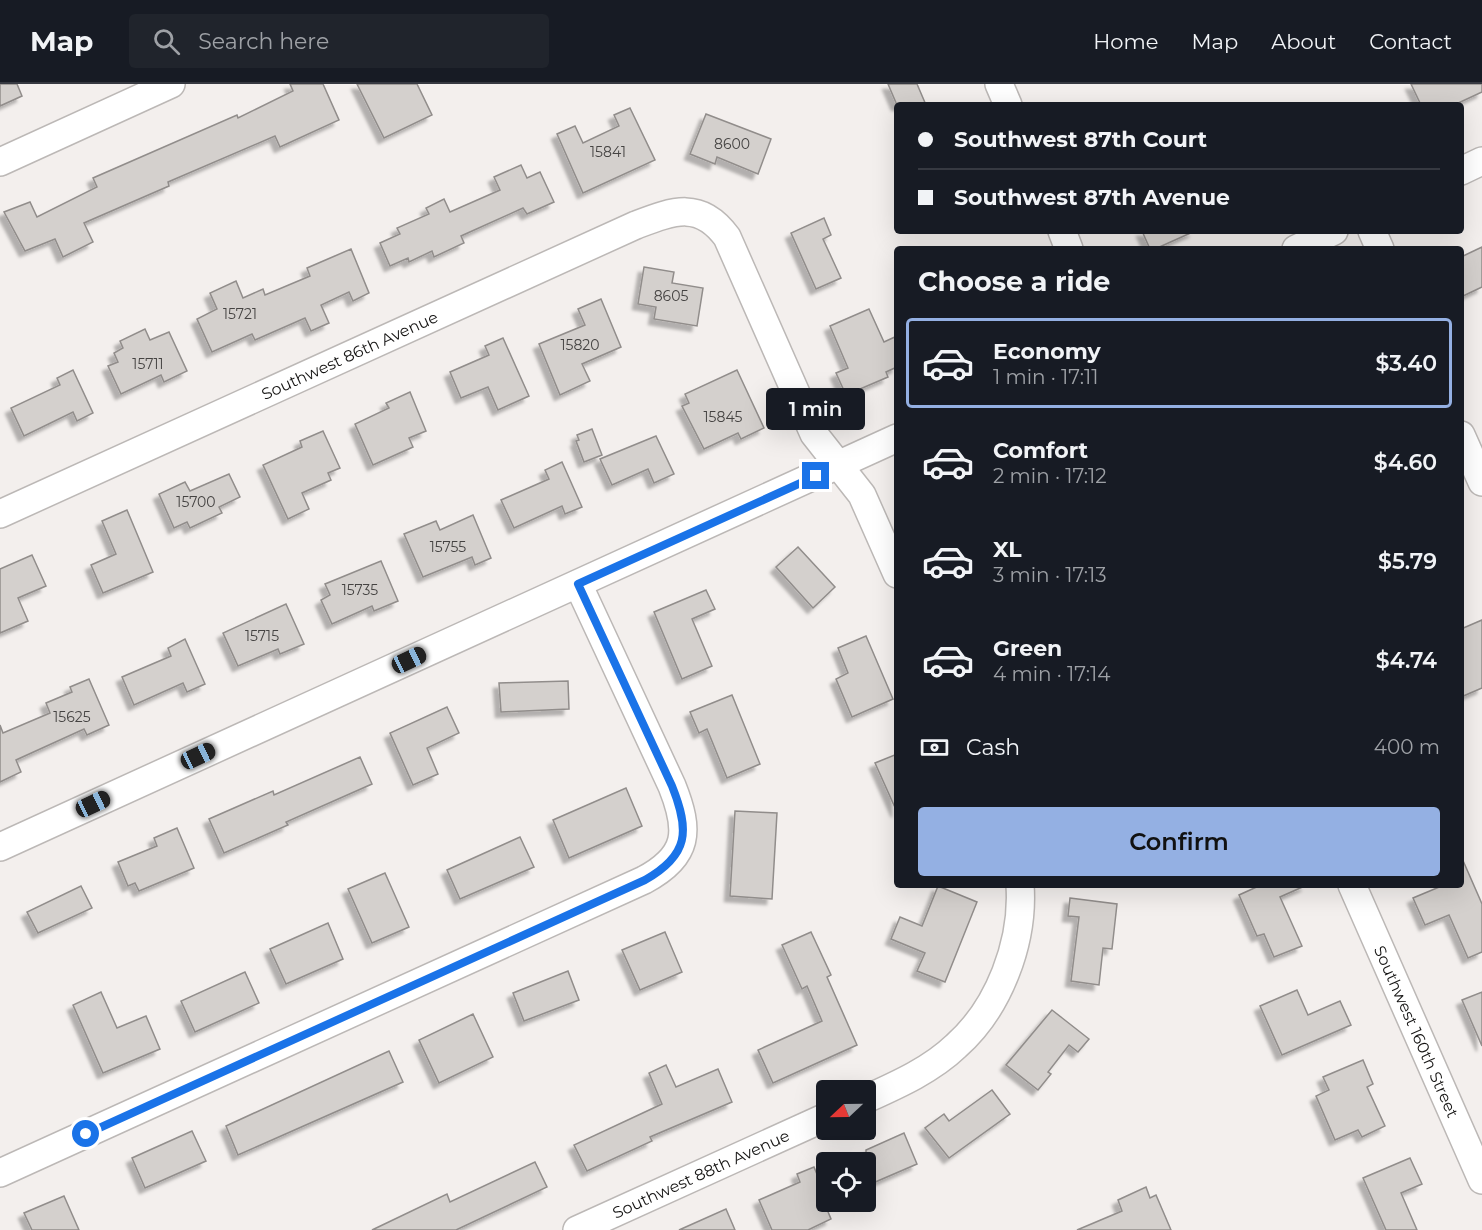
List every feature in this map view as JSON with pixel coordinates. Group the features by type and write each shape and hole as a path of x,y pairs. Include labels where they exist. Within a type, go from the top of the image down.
{"street":[{"path":"0,162 171,84"},
{"path":"999,84 1007,102"},
{"path":"1464,170 1482,161"},
{"name":"Southwest 86th Avenue","path":"0,514 636,225 676,211 689,211 703,215 713,221 727,237 814,434 838,466"},
{"path":"1302,246 1328,234"},
{"path":"0,847 894,439"},
{"path":"1464,441 1480,471"},
{"path":"838,466 862,495 894,567"},
{"path":"0,1173 645,880 671,862 682,843 681,809 578,584"},
{"path":"876,1094 935,1063 957,1046 974,1026 992,1000 1014,951 1019,928 1020,888"},
{"name":"Southwest 160th Street","path":"1353,888 1482,1180"},
{"name":"Southwest 88th Avenue","path":"577,1230 816,1122"}],"building":[{"path":"0,84 17,84 22,96 0,106"},
{"path":"290,84 323,84 339,120 280,147 275,136 168,182 169,186 84,223 93,242 63,257 55,239 25,251 4,212 30,202 37,217 97,187 93,178 237,115 238,118 293,91"},
{"path":"357,84 417,84 432,115 384,138"},
{"path":"888,84 917,84 925,102 896,102"},
{"path":"1411,84 1482,84 1482,92 1460,102 1420,102"},
{"path":"630,108 655,160 583,193 557,134 575,126 583,143 619,126 614,115"},
{"path":"706,114 771,139 758,174 717,157 715,164 690,154"},
{"path":"521,165 527,178 540,172 554,202 527,214 523,208 461,236 464,243 434,257 432,251 409,262 408,258 390,266 380,243 400,234 397,228 429,214 426,208 444,199 450,212 500,190 494,177"},
{"path":"824,218 831,235 823,239 841,278 816,289 791,233"},
{"path":"1143,234 1188,234 1162,246 1149,246"},
{"path":"1482,247 1482,287 1464,296 1464,256"},
{"path":"351,249 369,293 353,301 349,292 321,305 329,323 311,331 305,318 255,340 252,334 212,352 197,319 217,309 210,293 236,281 243,298 263,289 265,295 310,276 307,268"},
{"path":"644,267 674,272 672,283 703,288 697,326 654,319 656,307 638,304"},
{"path":"601,299 621,347 582,364 590,381 560,395 539,344 585,325 578,309"},
{"path":"869,309 884,342 894,337 894,368 886,372 888,377 846,395 836,373 848,368 830,326"},
{"path":"145,329 150,340 169,332 187,371 164,382 161,375 121,394 108,366 118,362 114,353 123,348 120,341"},
{"path":"503,338 529,396 498,410 488,387 461,398 450,372 489,355 485,346"},
{"path":"73,370 93,413 77,421 73,412 24,436 11,408 60,385 57,378"},
{"path":"737,370 764,428 741,439 738,433 704,449 682,406 689,403 685,394"},
{"path":"410,392 426,431 409,438 413,447 373,465 355,424 389,408 386,403"},
{"path":"592,429 602,455 584,462 576,441 579,440 577,435"},
{"path":"323,431 340,468 328,473 331,480 302,493 309,509 288,519 263,465 302,447 300,441"},
{"path":"656,436 674,474 654,483 648,469 612,485 600,459"},
{"path":"562,462 582,507 565,514 562,506 514,528 501,500 549,479 545,470"},
{"path":"229,474 240,497 219,507 222,513 190,528 187,522 174,528 159,494 185,482 190,491"},
{"path":"127,510 153,572 103,593 91,565 116,554 102,521"},
{"path":"473,515 491,558 475,565 472,557 423,577 404,534 436,521 440,530"},
{"path":"798,547 835,587 813,608 776,567"},
{"path":"32,555 46,586 18,598 28,621 0,633 0,569"},
{"path":"381,561 398,601 374,611 372,606 332,624 321,600 330,595 325,584"},
{"path":"706,590 715,609 692,619 712,666 682,679 654,612"},
{"path":"286,604 304,644 280,654 278,649 238,666 223,633"},
{"path":"1482,620 1482,688 1464,696 1464,628"},
{"path":"866,636 893,699 852,717 836,679 848,673 838,648"},
{"path":"185,639 205,684 187,692 183,683 134,705 122,677 171,656 168,648"},
{"path":"89,679 109,725 87,735 84,729 16,760 21,772 0,782 0,725 3,733 50,713 46,703 72,692 70,687"},
{"path":"568,681 569,709 501,712 499,683"},
{"path":"732,695 760,764 727,778 707,729 699,733 690,712"},
{"path":"447,707 459,733 427,748 438,774 413,785 390,733"},
{"path":"894,755 894,805 875,763"},
{"path":"360,757 372,784 286,822 288,825 224,853 209,819 273,791 274,795"},
{"path":"626,788 642,826 569,858 553,820"},
{"path":"735,811 777,813 772,899 730,896"},
{"path":"177,828 194,868 139,891 135,883 128,886 118,862 157,846 154,838"},
{"path":"520,837 534,867 460,899 447,870"},
{"path":"1464,863 1482,904 1482,952 1468,958 1449,915 1425,925 1413,898 1437,888 1464,888"},
{"path":"385,873 409,927 372,943 348,889"},
{"path":"81,886 92,908 38,933 27,912"},
{"path":"937,888 943,888 977,902 945,982 917,971 925,953 891,939 900,917 922,926"},
{"path":"1254,888 1300,888 1280,897 1302,946 1274,957 1264,934 1257,936 1239,895"},
{"path":"1070,898 1117,904 1112,949 1103,948 1099,985 1071,981 1079,917 1068,916"},
{"path":"328,923 343,959 286,984 270,949"},
{"path":"665,932 682,972 640,990 622,950"},
{"path":"811,932 831,975 827,977 857,1045 773,1083 758,1050 822,1021 807,986 802,989 782,945"},
{"path":"568,971 579,1000 524,1021 513,993"},
{"path":"245,972 259,1003 195,1032 181,1001"},
{"path":"1297,990 1308,1015 1340,1001 1351,1025 1282,1055 1260,1006"},
{"path":"101,992 117,1028 146,1016 160,1049 103,1073 73,1005"},
{"path":"1482,992 1482,1046 1462,1000"},
{"path":"1052,1010 1089,1039 1078,1052 1069,1045 1048,1072 1051,1074 1038,1090 1006,1065"},
{"path":"473,1014 493,1057 439,1083 419,1040"},
{"path":"389,1051 403,1082 238,1155 226,1126"},
{"path":"1363,1060 1373,1084 1367,1087 1385,1126 1362,1137 1358,1130 1335,1140 1316,1096 1329,1090 1323,1077"},
{"path":"666,1065 676,1087 718,1069 732,1102 650,1137 652,1141 587,1171 574,1145 662,1104 649,1073"},
{"path":"992,1090 1010,1114 949,1158 925,1128 944,1114 949,1121"},
{"path":"192,1131 206,1161 145,1188 132,1158"},
{"path":"904,1133 917,1164 876,1182 876,1152 866,1152"},
{"path":"1410,1158 1422,1184 1401,1193 1417,1230 1386,1230 1363,1178"},
{"path":"535,1162 547,1187 456,1230 372,1230 447,1194 450,1202"},
{"path":"814,1167 816,1212 828,1212 831,1219 808,1230 772,1230 759,1200 800,1182 797,1174"},
{"path":"1146,1187 1150,1198 1156,1195 1171,1230 1077,1230 1122,1211 1118,1200"},
{"path":"64,1196 79,1230 32,1230 24,1213"},
{"path":"726,1209 735,1230 679,1230"}],"route":[{"path":"86,1134 645,880 671,862 682,843 681,809 578,584 816,476"}]}
